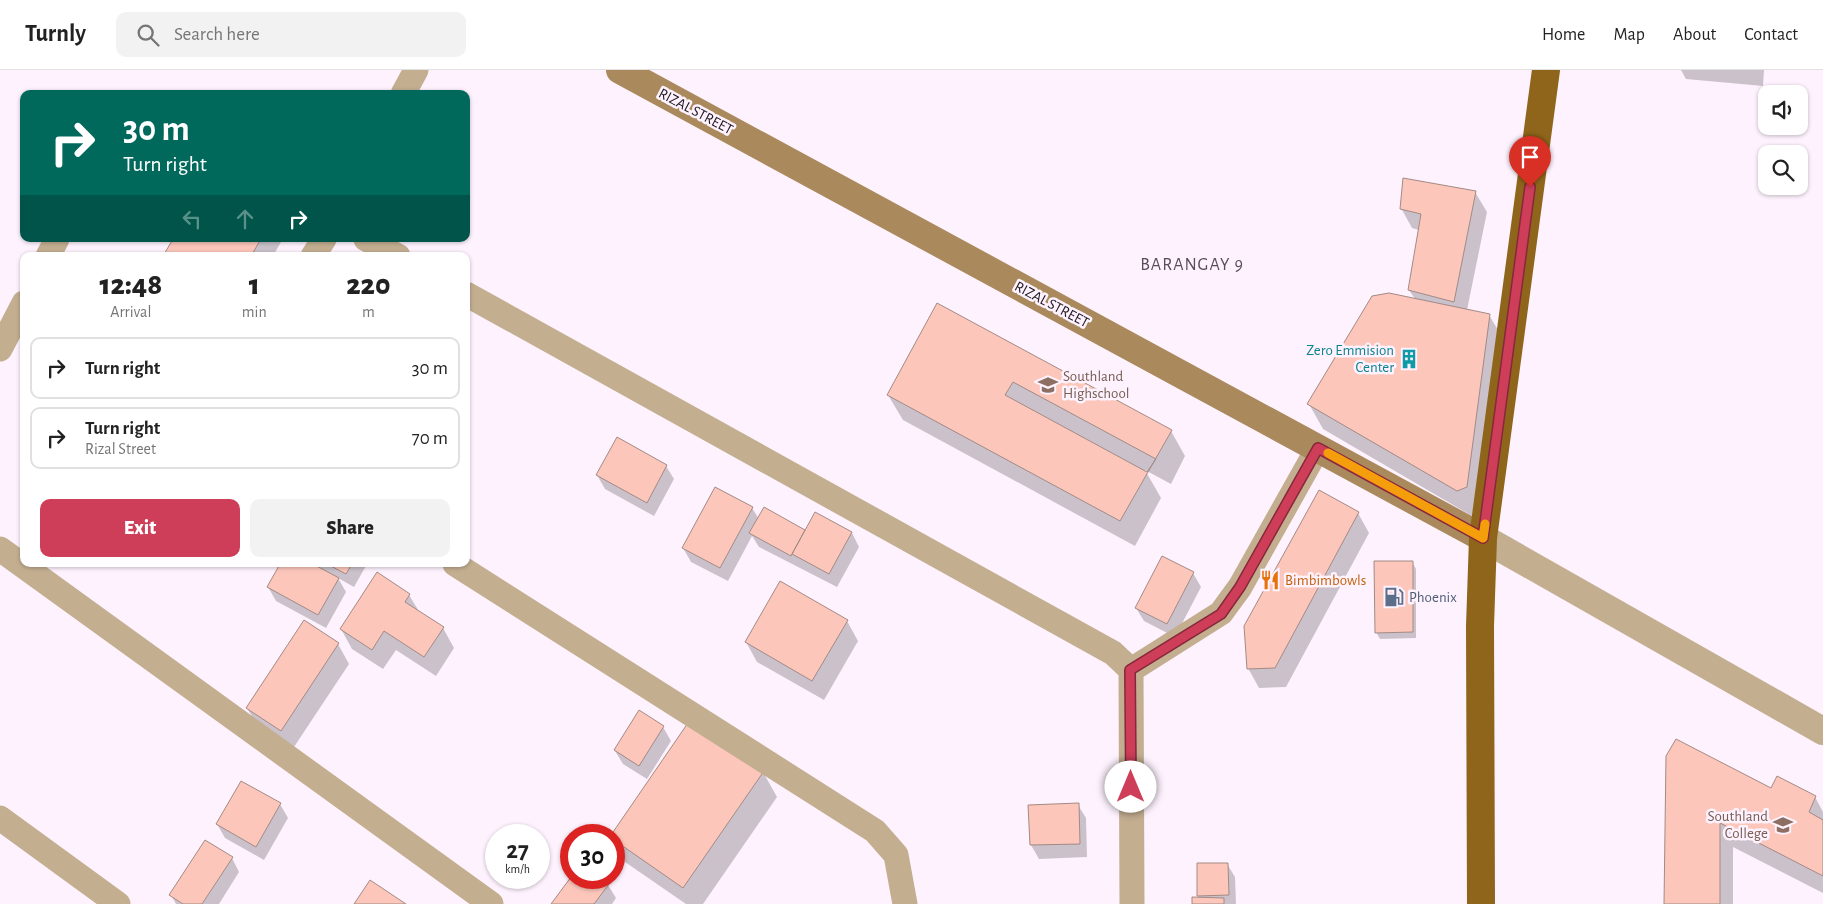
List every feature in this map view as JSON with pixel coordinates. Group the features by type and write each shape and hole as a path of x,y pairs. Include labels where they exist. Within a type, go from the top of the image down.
{"highway":[{"path":"1481,904 1480,626 1483,538 1546,70"}],"main road":[{"name":"RIZAL STREET","path":"620,70 1483,538"}],"street":[{"path":"405,90 416,70"},
{"path":"372,242 390,252"},
{"path":"470,296 1113,652 1130,670 1132,904"},
{"path":"0,349 20,311"},
{"path":"1130,670 1221,614 1240,587 1318,448"},
{"path":"1483,538 1823,731"},
{"path":"0,549 20,563"},
{"path":"25,567 492,904"},
{"path":"461,567 874,831 896,855 905,904"},
{"path":"0,818 118,904"}],"building":[{"path":"1403,178 1476,191 1454,302 1408,290 1421,214 1400,209"},
{"path":"171,242 259,242 253,252 165,252"},
{"name":"Zero Emmision Center","path":"1389,293 1490,314 1467,487 1457,491 1307,404 1372,296"},
{"path":"937,303 1172,430 1156,459 1013,382 1005,395 1147,472 1153,464 1120,521 887,395"},
{"path":"617,437 667,465 647,503 596,475"},
{"path":"715,487 753,507 720,568 682,548"},
{"path":"1319,490 1359,512 1275,668 1247,669 1244,626"},
{"path":"764,507 805,530 791,556 749,533"},
{"path":"815,512 852,532 829,574 792,554"},
{"path":"1162,556 1194,572 1167,624 1135,608"},
{"name":"Phoenix","path":"1374,561 1413,561 1413,632 1375,633"},
{"path":"278,567 319,567 339,578 318,615 267,587"},
{"path":"333,567 350,567 346,574"},
{"path":"377,572 410,594 405,602 444,627 424,657 384,631 372,650 340,629"},
{"path":"780,581 848,620 812,681 745,642"},
{"path":"304,620 339,643 281,731 246,708"},
{"path":"639,710 664,726 639,766 614,750"},
{"path":"690,720 764,771 683,888 625,848 625,824 619,824"},
{"path":"1676,739 1771,788 1777,776 1816,796 1809,812 1823,820 1823,876 1720,823 1720,904 1664,904 1666,756"},
{"path":"241,781 281,803 256,847 216,824"},
{"path":"1079,803 1080,844 1030,845 1028,805"},
{"path":"205,840 233,857 202,904 183,904 169,895"},
{"path":"1197,863 1228,863 1229,895 1197,896"},
{"path":"370,880 406,904 354,904"},
{"path":"562,889 605,889 594,904 551,904"},
{"path":"1192,897 1224,898 1224,904 1192,904"}],"slow traffic":[{"path":"1328,453 1483,538 1485,524"}],"place":[{"name":"Zero Emmision Center","path":"1409,359"},
{"name":"Southland Highschool","path":"1048,385"},
{"name":"Bimbimbowls","path":"1270,580"},
{"name":"Phoenix","path":"1394,597"},
{"name":"Southland College","path":"1783,825"}],"district":[{"name":"BARANGAY 9","path":"1192,264"}],"route":[{"path":"1131,787 1130,670 1221,614 1240,587 1318,448 1483,538 1530,187"}]}
